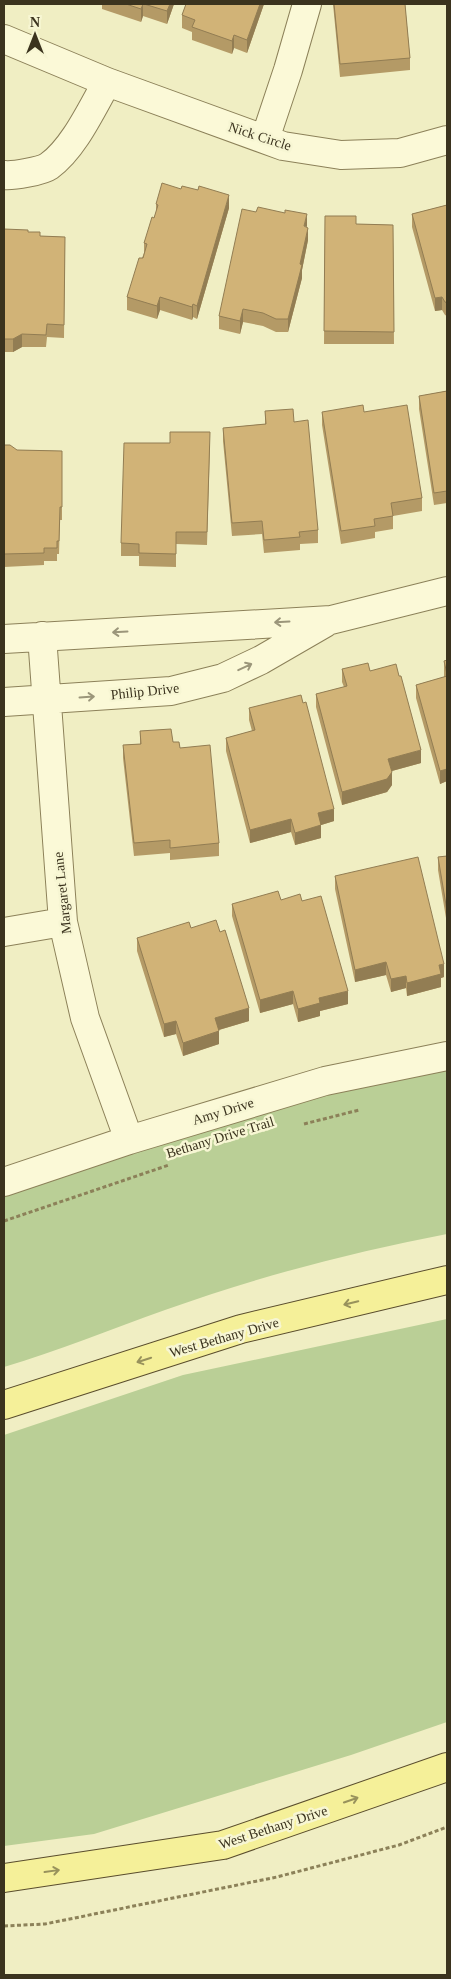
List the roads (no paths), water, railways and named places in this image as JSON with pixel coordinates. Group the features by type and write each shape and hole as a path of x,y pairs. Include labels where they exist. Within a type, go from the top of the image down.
{"main road":[{"name":"West Bethany Drive","path":"4,1405 241,1329 447,1280"},
{"name":"West Bethany Drive","path":"4,1878 223,1845 447,1767"}],"street":[{"path":"265,140 288,70 306,4"},
{"name":"Nick Circle","path":"4,39 107,82 283,146 342,155 400,153 447,140"},
{"path":"4,175 11,176 49,166 75,138 107,82"},
{"name":"Philip Drive","path":"4,639 331,620 447,591"},
{"name":"Philip Drive","path":"4,702 171,691 223,678 260,660 331,620"},
{"name":"Margaret Lane","path":"42,636 63,922 84,1018 128,1140"},
{"path":"4,932 63,922"},
{"name":"Amy Drive","path":"4,1182 128,1140 325,1081 447,1056"}]}
